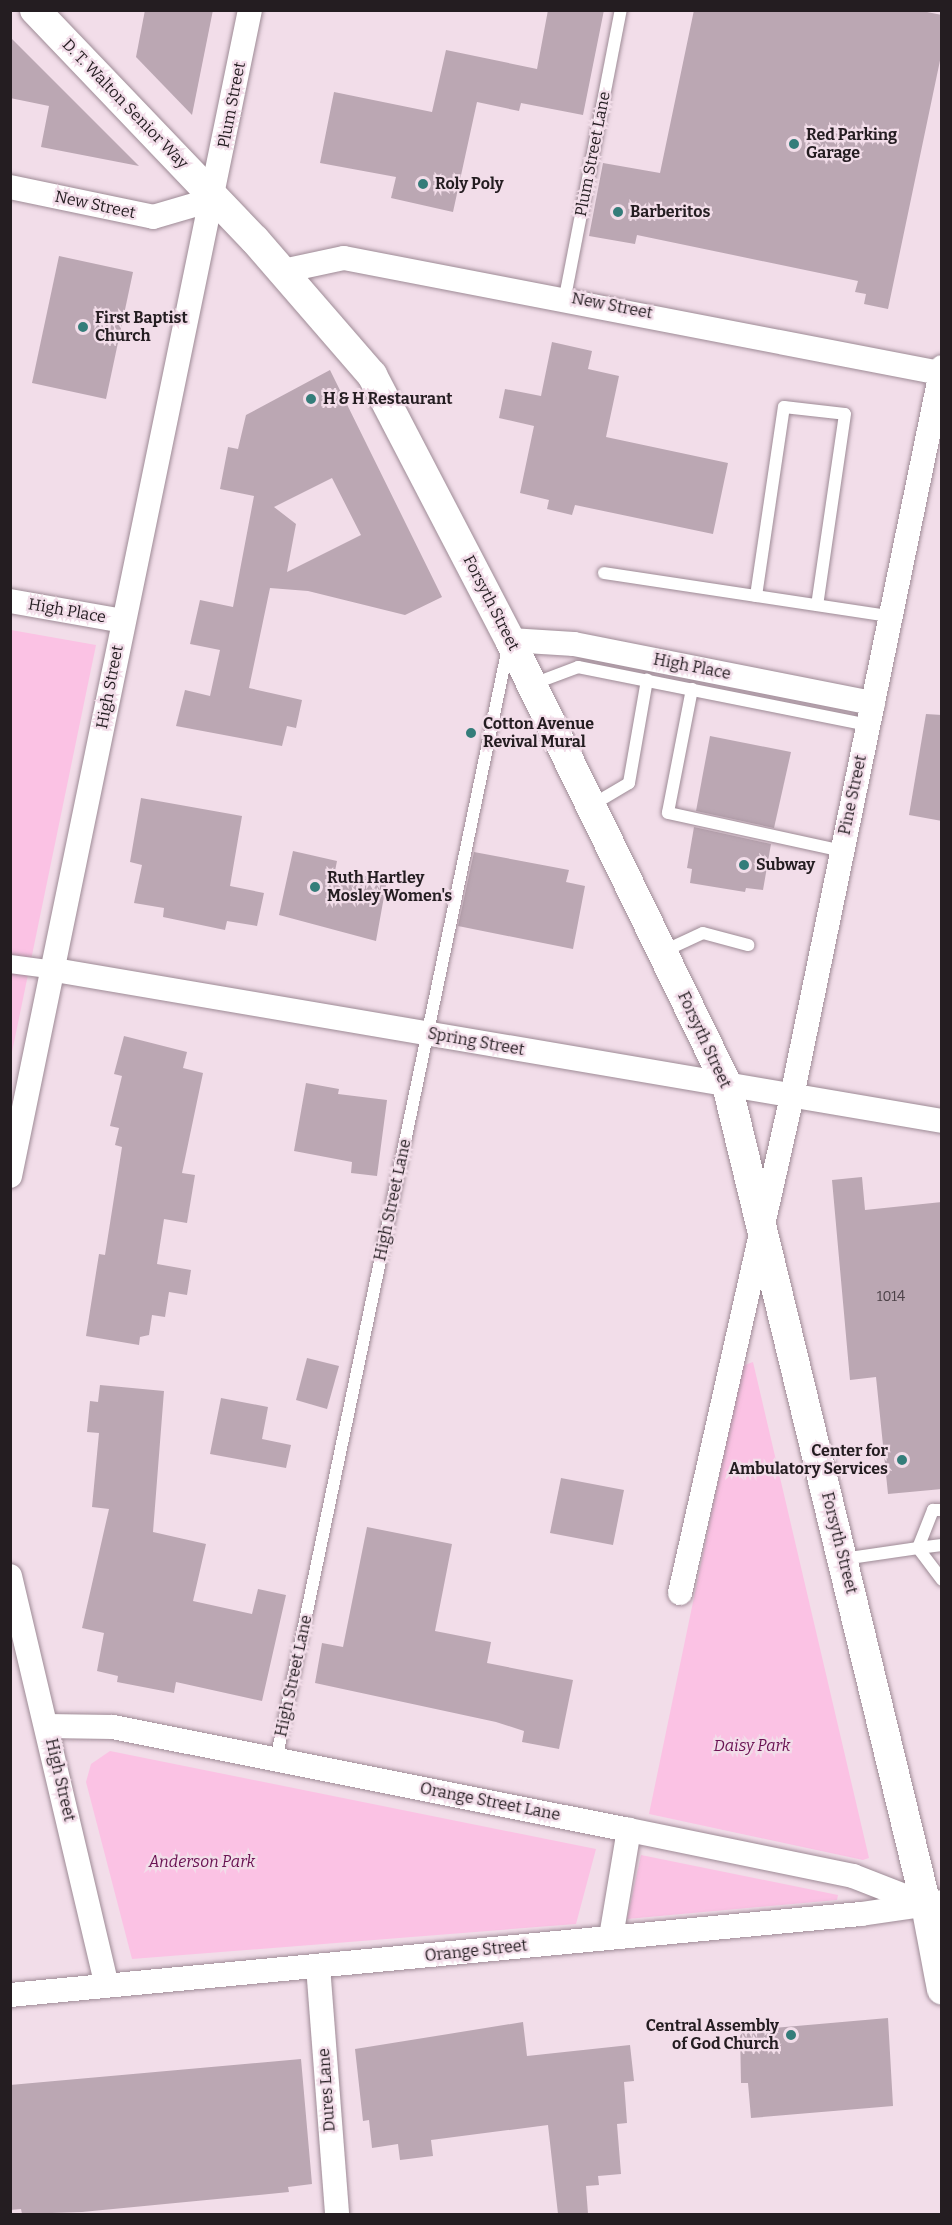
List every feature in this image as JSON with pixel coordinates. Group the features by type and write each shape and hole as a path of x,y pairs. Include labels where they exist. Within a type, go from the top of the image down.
{"street":[{"name":"D. T. Walton Senior Way","path":"35,10 214,199"},
{"name":"Plum Street","path":"214,199 250,10"},
{"name":"New Street","path":"10,187 153,217 214,199"},
{"name":"Forsyth Street","path":"214,199 283,271 372,375 510,640 727,1085 843,1559 934,1903 942,1990"},
{"name":"High Street","path":"10,1176 55,970 123,621 214,199"},
{"name":"New Street","path":"283,271 345,258 565,297 941,370"},
{"name":"Pine Street","path":"761,1222 792,1096 941,370"},
{"name":"High Place","path":"10,601 123,621"},
{"name":"High Place","path":"510,640 574,644 870,714"},
{"name":"Spring Street","path":"10,964 942,1121"},
{"path":"680,1593 761,1222"},
{"name":"High Street","path":"10,1576 107,1985"},
{"name":"Orange Street Lane","path":"47,1726 113,1726 853,1876 934,1903"},
{"path":"611,1937 629,1830"},
{"name":"Orange Street","path":"10,1995 611,1937 934,1903"},
{"name":"Dures Lane","path":"318,1966 337,2214"}],"lane":[{"name":"Plum Street Lane","path":"565,297 621,10"},
{"path":"756,596 784,407 845,414 817,605"},
{"path":"604,573 890,616"},
{"name":"High Street Lane","path":"276,1760 510,640"},
{"path":"531,684 578,668 692,689 870,714"},
{"path":"591,806 629,783 646,680"},
{"path":"692,689 668,813 842,851"},
{"path":"662,952 703,933 748,945"},
{"path":"918,1548 933,1510 942,1510"},
{"path":"843,1559 942,1545"},
{"path":"918,1548 942,1580"}],"green space":[{"path":"11,630 96,645 11,1057"},
{"name":"Daisy Park","path":"753,1362 869,1858 863,1860 649,1814 742,1366"},
{"name":"Anderson Park","path":"110,1751 596,1849 576,1924 132,1959 86,1782 91,1764"},
{"path":"641,1855 838,1895 837,1900 627,1919"}],"building":[{"path":"145,10 213,10 192,115 136,57"},
{"path":"548,10 604,10 583,115 521,103 519,111 477,102 453,212 391,198 396,177 320,163 334,92 432,112 446,50 537,69"},
{"name":"Red Parking Garage","path":"694,10 917,10 942,15 942,51 888,309 864,304 866,294 855,292 858,281 637,235 635,244 589,236 603,163 660,173"},
{"path":"10,37 139,166 41,147 49,106 10,98"},
{"name":"First Baptist Church","path":"59,256 133,272 106,399 32,383"},
{"path":"552,342 592,351 588,369 619,376 606,437 728,463 713,534 575,505 572,515 547,509 549,500 520,493 534,426 499,418 505,389 541,396"},
{"path":"330,370 442,597 405,615 308,591 270,588 249,688 302,700 296,728 287,726 282,746 176,726 185,690 210,696 220,650 190,644 200,600 233,607 254,496 220,489 228,447 238,449 246,415","holes":["332,478 361,535 287,572 296,524 274,507"]},
{"path":"926,714 942,715 942,821 909,815"},
{"path":"710,736 791,752 774,828 696,811"},
{"path":"141,798 242,816 230,886 264,893 257,926 227,921 225,930 163,917 164,908 134,903 142,865 130,862"},
{"path":"694,827 771,844 763,890 746,888 745,892 690,883 692,869 687,868"},
{"path":"293,851 337,861 335,871 387,880 376,941 279,915"},
{"path":"474,852 569,870 566,882 585,886 573,949 458,926"},
{"path":"124,1036 187,1052 183,1068 203,1073 182,1173 195,1175 187,1223 164,1219 157,1264 191,1270 187,1295 169,1292 165,1317 152,1315 149,1335 140,1337 139,1345 86,1336 99,1254 105,1255 122,1147 115,1145 119,1128 110,1126 122,1076 114,1074"},
{"path":"306,1083 339,1089 338,1094 387,1100 377,1176 351,1173 352,1162 294,1151"},
{"path":"862,1177 865,1210 942,1202 942,1489 888,1494 876,1377 850,1380 832,1180"},
{"path":"307,1358 339,1366 327,1409 296,1400"},
{"path":"100,1385 164,1391 153,1532 206,1544 193,1601 252,1614 258,1589 286,1595 262,1701 176,1682 174,1693 117,1682 118,1676 97,1671 104,1633 82,1628 109,1509 92,1507 99,1433 87,1432 90,1401 98,1402"},
{"path":"221,1398 268,1407 262,1439 291,1445 286,1468 210,1454"},
{"path":"561,1478 624,1490 613,1545 550,1533"},
{"path":"367,1527 452,1544 435,1631 491,1642 487,1663 573,1680 559,1749 522,1742 524,1731 496,1722 315,1683 322,1643 343,1647"},
{"path":"888,2018 893,2106 751,2118 748,2083 741,2083 740,2031"},
{"path":"523,2022 527,2056 630,2045 634,2081 624,2082 627,2123 617,2124 621,2174 598,2176 599,2185 586,2186 588,2214 558,2214 548,2125 431,2140 433,2156 400,2160 398,2144 372,2148 369,2120 363,2121 355,2049"},
{"path":"301,2059 312,2184 288,2187 289,2192 82,2212 22,2214 21,2209 10,2210 10,2085"}],"place":[{"name":"Red Parking Garage","path":"794,144"},
{"name":"Roly Poly","path":"423,184"},
{"name":"Barberitos","path":"618,212"},
{"name":"First Baptist Church","path":"83,327"},
{"name":"H & H Restaurant","path":"311,399"},
{"name":"Cotton Avenue Revival Mural","path":"471,733"},
{"name":"Subway","path":"744,865"},
{"name":"Ruth Hartley Mosley Women's","path":"315,887"},
{"name":"Center for Ambulatory Services","path":"902,1460"},
{"name":"Central Assembly of God Church","path":"791,2035"}]}
